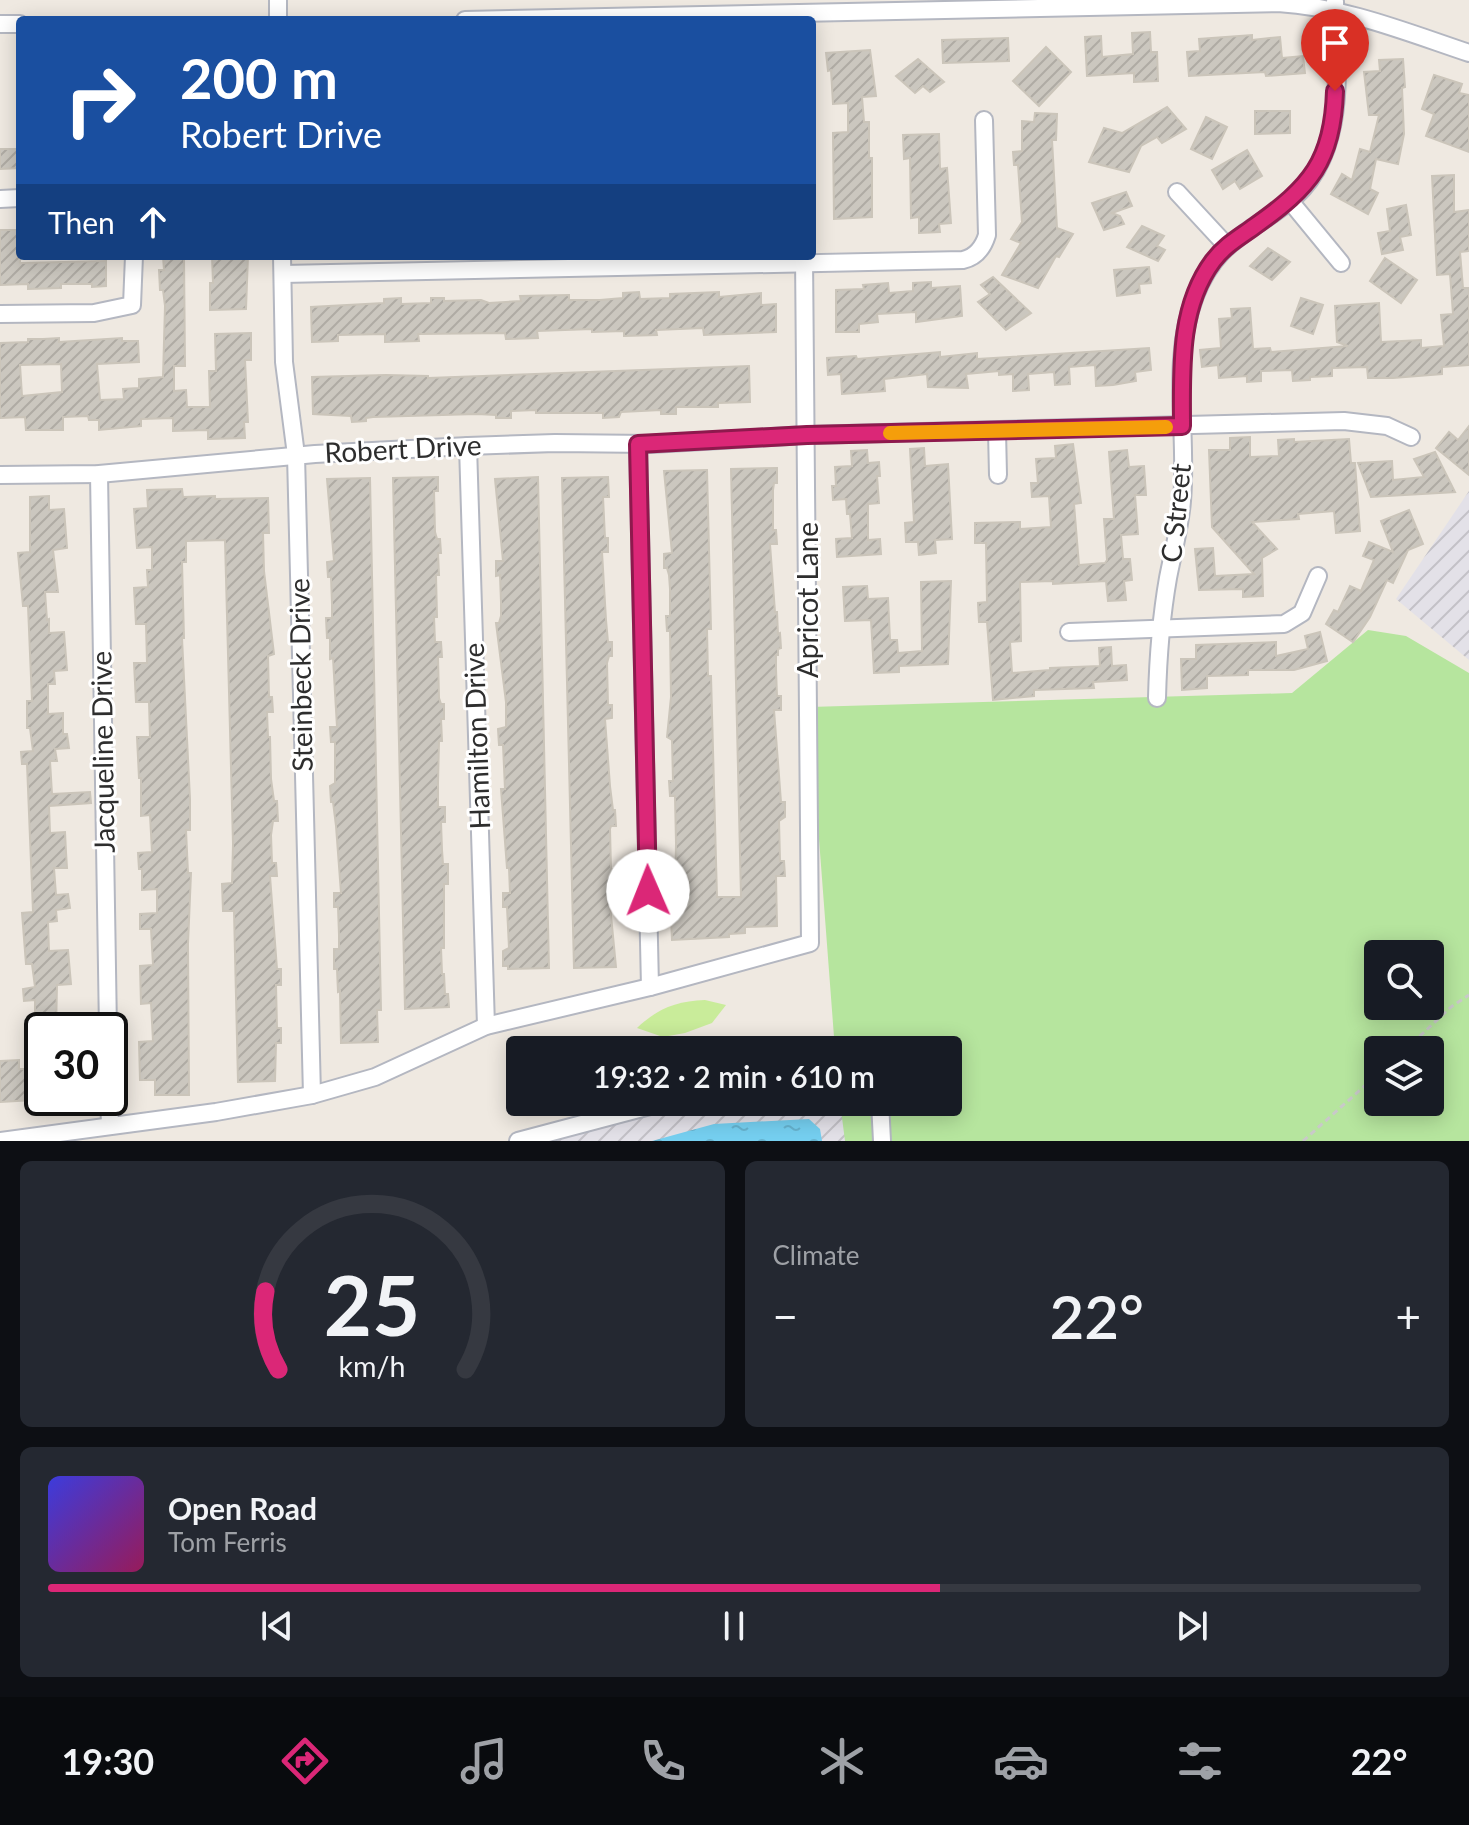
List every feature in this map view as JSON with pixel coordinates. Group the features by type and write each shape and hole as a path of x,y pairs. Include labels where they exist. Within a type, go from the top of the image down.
{"street":[{"path":"613,16 1278,3 1335,5 1469,53"},
{"name":"C Street","path":"1157,698 1161,629 1182,501 1182,375 1190,310 1205,273 1226,245 1290,201 1316,170 1330,138 1335,111 1335,5"},
{"path":"283,274 465,263 963,260 976,254 987,235 984,120"},
{"path":"1177,192 1226,245"},
{"path":"1290,201 1341,263"},
{"path":"0,314 94,313 132,305 134,260"},
{"name":"Steinbeck Drive","path":"282,260 284,362 296,455 312,1095"},
{"name":"Apricot Lane","path":"650,987 810,943 804,260"},
{"name":"Robert Drive","path":"0,475 99,474 296,455 468,446 638,444 807,435 1363,422 1387,426 1411,437"},
{"path":"997,431 998,475"},
{"path":"0,1141 216,1112 312,1095 375,1077 486,1026 650,987 638,444"},
{"name":"Hamilton Drive","path":"468,446 486,1026"},
{"name":"Jacqueline Drive","path":"99,474 108,1012"},
{"path":"1069,632 1284,624 1302,613 1318,576"},
{"path":"110,1116 110,1125"},
{"path":"518,1141 612,1116"},
{"path":"881,1116 882,1141"}],"path":[{"path":"1420,1036 1469,995"},
{"path":"1303,1141 1364,1087"}],"shaded area":[{"path":"1469,491 1469,660 1396,599"},
{"path":"646,1116 873,1116 876,1141 538,1141"}],"green space":[{"path":"1368,630 1406,636 1469,673 1469,1141 845,1141 842,1116 962,1116 962,1036 834,1036 809,707 1292,693"},
{"path":"705,1000 726,1005 712,1023 685,1033 660,1036 637,1028 668,1007"}],"water":[{"path":"809,1119 820,1129 822,1141 652,1141 714,1124"}],"building":[{"path":"1150,32 1151,52 1157,52 1158,81 1134,82 1134,73 1087,76 1085,37 1101,36 1102,57 1133,54 1132,33"},
{"path":"1252,35 1252,40 1280,37 1282,58 1303,56 1305,73 1189,76 1187,52 1200,51 1199,39"},
{"path":"1008,38 1009,61 943,63 942,40"},
{"path":"1046,47 1071,72 1039,106 1013,81"},
{"path":"870,50 876,96 862,97 864,122 869,122 869,158 872,158 872,217 834,219 833,133 848,132 848,103 833,104 831,70 828,71 826,53"},
{"path":"918,59 944,82 930,92 923,86 915,93 896,76"},
{"path":"1403,59 1404,134 1398,164 1376,159 1370,189 1378,193 1368,214 1331,194 1342,174 1352,180 1360,149 1370,152 1379,115 1369,115 1364,72 1380,71 1379,60"},
{"path":"1434,75 1462,84 1459,93 1469,95 1469,152 1426,136 1434,114 1422,109"},
{"path":"1167,107 1186,129 1162,143 1157,137 1141,146 1129,172 1089,162 1104,128 1122,133"},
{"path":"1255,111 1290,111 1290,133 1255,134"},
{"path":"1035,113 1057,114 1056,140 1052,140 1057,228 1073,234 1038,288 1002,275 1021,243 1011,239 1022,222 1018,165 1014,165 1013,152 1022,151 1022,121 1034,122"},
{"path":"1206,117 1227,127 1212,159 1191,149"},
{"path":"939,134 940,169 947,168 951,223 939,224 940,232 919,233 919,217 911,218 910,158 904,159 903,135"},
{"path":"0,149 16,149 16,168 0,169"},
{"path":"1247,150 1262,176 1240,189 1235,181 1223,189 1212,170"},
{"path":"1454,175 1454,212 1469,210 1469,251 1460,252 1463,288 1469,288 1469,365 1442,367 1442,374 1393,378 1368,378 1367,367 1332,368 1332,376 1293,381 1292,370 1261,371 1261,381 1247,382 1247,376 1219,378 1218,365 1202,367 1200,350 1221,348 1219,319 1232,318 1231,309 1250,308 1253,349 1270,348 1271,352 1348,346 1337,342 1335,306 1379,303 1381,342 1421,340 1421,348 1444,346 1441,315 1453,314 1450,274 1437,275 1432,176"},
{"path":"1126,192 1132,206 1112,213 1120,216 1124,224 1104,230 1092,203"},
{"path":"1406,205 1411,235 1400,237 1403,250 1382,254 1378,233 1390,231 1387,209"},
{"path":"1142,226 1164,236 1157,246 1165,250 1158,261 1127,247"},
{"path":"0,230 16,230 16,260 20,263 106,261 106,286 61,284 61,288 28,289 28,284 0,285"},
{"path":"1268,248 1290,262 1272,280 1250,266"},
{"path":"1385,258 1417,280 1401,303 1370,281"},
{"path":"163,260 184,260 185,366 174,366 174,391 186,390 187,407 210,407 209,371 216,371 215,334 251,333 251,360 245,360 248,422 244,422 245,438 208,439 208,430 173,431 173,418 141,419 141,426 99,430 99,420 89,420 88,416 63,417 63,430 26,430 25,417 0,418 0,343 59,338 59,342 122,338 122,341 138,341 139,362 97,364 100,400 124,399 123,389 139,388 139,379 163,377 165,306 159,270 164,270","holes":["61,364 62,392 22,396 20,365"]},
{"path":"212,260 248,260 246,309 210,310 210,283 213,283"},
{"path":"1149,267 1151,283 1139,284 1140,293 1117,296 1114,270"},
{"path":"993,277 1031,313 1006,330 978,302 990,294 981,285"},
{"path":"931,282 931,288 960,286 962,316 916,322 916,312 877,314 878,322 859,324 859,332 836,332 836,290 864,289 863,285 888,283 889,293 913,291 913,283"},
{"path":"639,292 640,299 670,298 670,294 719,292 719,297 761,293 761,305 776,304 776,332 704,335 703,328 656,330 657,335 624,336 624,331 592,332 592,329 537,331 538,338 506,339 505,333 418,334 419,341 385,342 385,334 338,335 338,341 312,342 311,307 384,303 384,299 401,298 401,304 431,303 431,298 489,303 521,301 520,296 569,295 569,300 600,300 623,298 623,293"},
{"path":"1301,298 1323,305 1313,334 1291,326"},
{"path":"1149,348 1151,370 1135,372 1136,381 1096,386 1095,365 1069,367 1070,384 1055,385 1054,372 1028,374 1029,390 1013,391 1013,374 999,375 999,371 966,374 968,388 928,387 927,374 884,379 885,391 842,394 841,374 828,375 827,358 856,356 857,359 940,352 940,357 977,353 977,359"},
{"path":"749,366 750,402 718,403 718,407 676,407 676,414 661,414 661,410 621,412 619,417 603,418 603,413 536,413 536,410 511,411 511,418 477,414 373,417 352,422 351,416 313,414 312,377 386,375 428,378"},
{"path":"1469,426 1469,475 1436,448 1449,432 1458,440"},
{"path":"1250,437 1250,457 1279,456 1278,440 1349,439 1351,463 1355,463 1360,531 1336,533 1334,511 1298,514 1299,519 1252,522 1277,549 1262,558 1263,596 1243,597 1243,589 1199,590 1195,549 1213,548 1215,576 1254,574 1212,527 1209,450 1230,450 1230,438"},
{"path":"1073,444 1081,503 1074,504 1079,565 1105,563 1107,560 1104,519 1114,519 1109,452 1127,450 1129,467 1144,466 1146,495 1135,495 1138,534 1121,535 1123,559 1130,559 1132,580 1124,581 1126,600 1108,601 1106,581 1020,582 1021,641 1010,642 1012,673 1100,666 1099,648 1111,647 1112,666 1126,665 1127,680 1093,682 1094,688 1034,690 1034,696 993,700 987,622 979,622 978,603 987,602 986,543 975,543 975,523 1020,522 1020,529 1051,527 1049,496 1032,497 1031,483 1038,483 1036,459 1056,458 1055,446"},
{"path":"924,448 925,466 948,464 952,539 935,540 936,553 919,555 918,542 906,542 905,523 914,522 910,449"},
{"path":"867,450 868,463 879,462 880,476 877,476 879,503 868,504 868,540 880,539 881,554 837,557 836,539 852,538 846,499 833,500 835,467 852,466 851,451"},
{"path":"1435,452 1455,492 1371,497 1358,463 1392,461 1393,480 1424,477 1414,459"},
{"path":"777,468 777,483 774,483 773,490 773,530 776,530 777,544 770,544 781,648 776,655 776,669 781,710 774,710 781,802 785,802 785,817 779,821 780,861 784,861 785,876 776,876 777,926 745,927 745,933 729,934 729,937 672,940 670,894 675,894 676,843 675,796 670,796 669,781 673,781 672,740 667,737 671,697 670,631 667,631 666,616 670,616 670,589 664,554 672,553 664,471 707,470 711,629 707,629 708,676 711,676 717,897 741,897 731,469"},
{"path":"438,477 438,491 434,491 435,532 437,539 440,539 441,553 438,553 439,575 436,575 437,617 434,617 435,642 441,642 442,657 438,657 439,698 444,704 442,741 439,741 438,807 445,807 445,822 441,822 442,850 443,864 448,864 448,884 444,884 444,948 441,948 442,974 449,1007 405,1009 393,478"},
{"path":"538,477 549,968 508,969 508,966 503,966 503,951 509,948 507,907 503,907 503,893 510,893 509,868 501,789 505,789 503,745 499,745 498,729 506,727 506,702 496,623 499,623 501,616 501,602 496,561 503,561 495,479"},
{"path":"608,477 609,497 603,497 608,552 602,552 608,642 612,642 612,656 609,656 607,663 608,705 612,705 612,718 605,719 616,826 610,829 611,869 615,869 615,883 608,884 616,967 574,968 562,478"},
{"path":"370,478 381,1010 377,1010 378,1042 341,1043 340,991 337,969 334,969 334,949 339,949 339,935 334,893 341,893 330,786 335,783 335,742 331,742 330,727 337,727 333,658 330,659 326,618 332,618 331,577 328,577 327,562 334,561 327,479"},
{"path":"182,489 183,497 268,498 269,533 263,533 264,571 274,654 268,656 269,697 272,697 273,712 267,712 271,779 278,821 273,821 271,835 272,863 276,863 277,876 270,876 277,969 281,969 281,985 276,985 277,1028 281,1028 281,1043 276,1043 275,1081 238,1082 234,911 223,911 222,884 232,883 233,844 225,540 186,541 186,562 182,562 182,638 190,799 190,830 186,830 188,873 191,873 189,1095 155,1095 155,1080 140,1080 139,1042 153,1041 151,1003 141,1004 140,966 153,965 151,929 140,929 140,914 157,913 157,889 142,890 142,869 139,869 138,853 152,852 150,815 141,816 137,737 150,737 149,702 136,702 134,663 147,663 146,624 136,624 134,588 148,587 147,570 152,570 152,547 137,548 134,509 148,508 147,490"},
{"path":"49,496 49,510 64,509 67,548 53,550 58,592 45,592 49,633 64,632 67,670 54,671 55,684 48,684 48,714 63,713 63,734 67,734 69,748 55,749 57,761 50,761 52,794 90,792 91,803 49,806 50,833 65,832 67,868 54,868 56,895 68,894 70,908 56,910 57,921 48,922 49,951 68,950 71,984 57,985 56,1012 35,1012 35,1000 24,1001 23,989 35,987 32,964 26,964 22,913 33,912 27,764 22,764 21,752 33,751 30,728 27,728 27,701 32,701 28,606 23,606 18,553 30,552 30,497"},
{"path":"1409,510 1423,544 1408,550 1393,583 1387,580 1370,617 1353,642 1326,624 1334,610 1338,612 1350,586 1361,591 1374,560 1363,556 1369,542 1393,552 1381,521"},
{"path":"951,581 948,664 899,666 899,672 874,673 871,620 845,621 843,587 867,586 868,599 888,598 890,640 897,640 898,653 922,651 921,582"},
{"path":"1320,632 1327,661 1294,670 1248,670 1248,675 1207,676 1207,688 1182,690 1181,659 1196,659 1196,645 1276,642 1276,656 1308,649 1305,636"},
{"path":"19,1060 19,1069 24,1069 24,1101 0,1102 0,1061"}],"slow traffic":[{"path":"890,433 1166,427"}],"route":[{"path":"648,891 638,444 807,435 1182,426 1184,340 1190,310 1205,273 1226,245 1290,201 1309,180 1326,152 1335,111 1335,91"}]}
